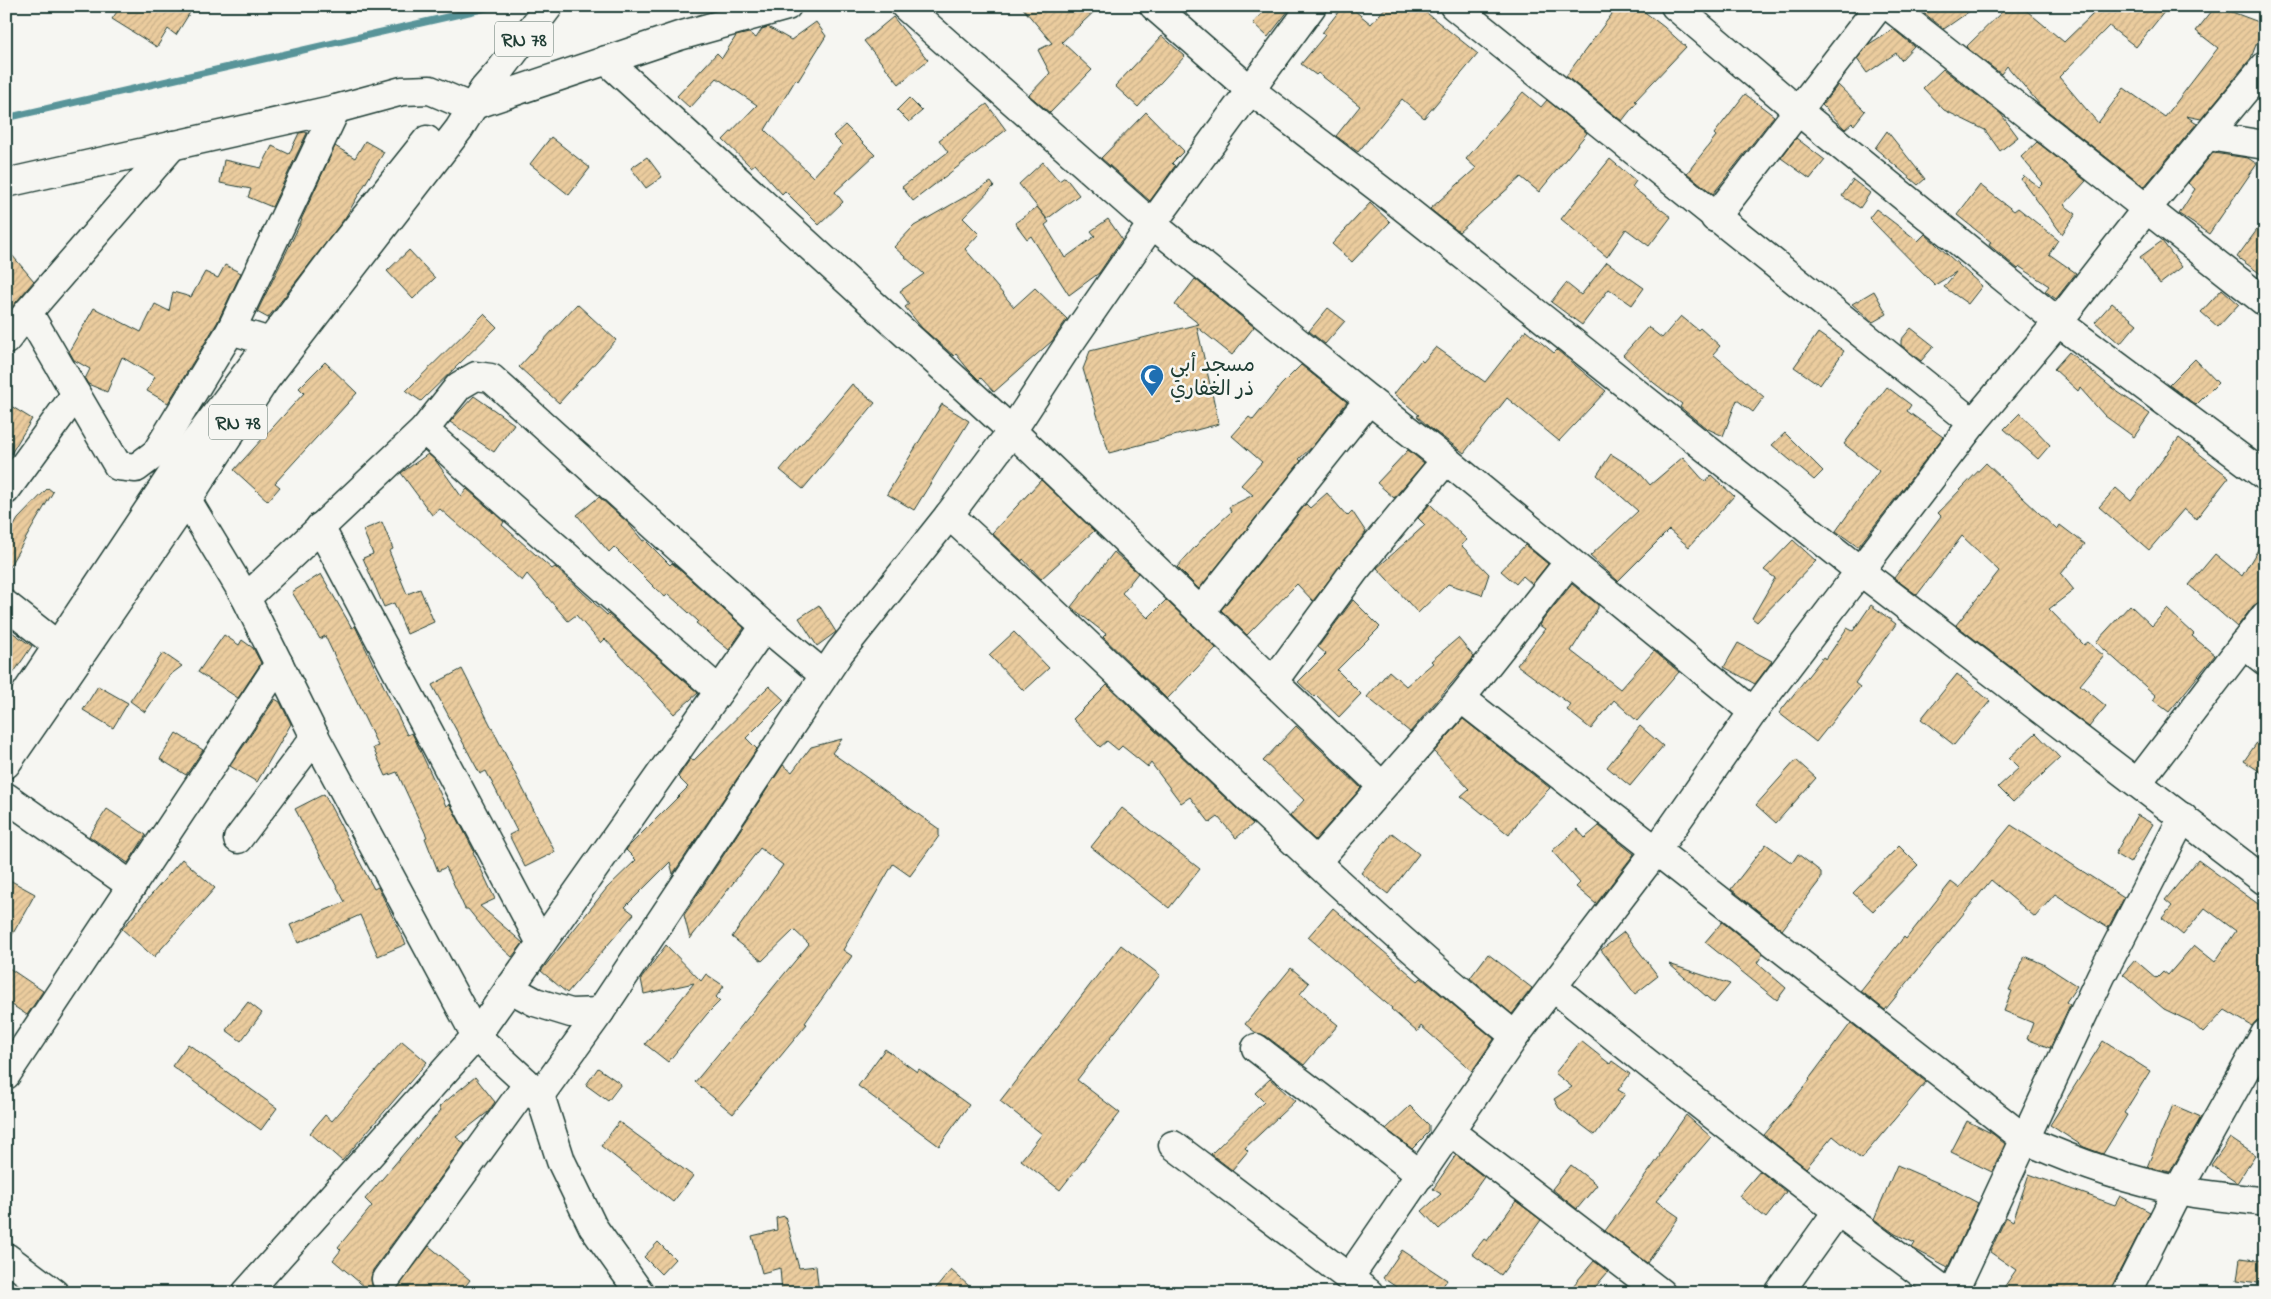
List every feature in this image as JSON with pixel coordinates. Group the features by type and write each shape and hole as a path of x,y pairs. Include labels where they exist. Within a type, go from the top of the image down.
{"street":[{"name":"RN 78","path":"6,764 187,500 265,380 459,129 480,93 549,6"},
{"path":"6,183 336,109 402,91 430,90 480,93 606,60 679,36 787,6"},
{"path":"905,6 1152,224 1368,400 1446,460 1753,712"},
{"path":"1154,6 1250,89 1394,200 1860,571 2265,881"},
{"path":"386,1279 533,1090 600,1012 840,652 949,515 1012,431 1067,347 1152,224 1312,6"},
{"path":"1454,6 1715,218 1973,423"},
{"path":"1675,6 1797,110 2058,322 2265,476"},
{"path":"1715,218 1879,6"},
{"path":"1889,6 2265,302"},
{"path":"606,60 1012,431 1382,786"},
{"path":"1173,1145 1359,1286 1421,1175 1450,1132 1516,1036 1656,851 1753,712 1973,423 2058,322 2147,208 2265,66"},
{"name":"RN 78","path":"6,723 183,458 270,342 340,249 444,118 480,93"},
{"path":"28,312 118,466 136,468 156,453 231,330 336,109"},
{"path":"2208,136 2265,145"},
{"path":"6,340 28,312 173,145"},
{"path":"231,330 270,342"},
{"path":"246,598 424,430 459,386 476,376 492,378 765,626 824,675"},
{"path":"6,490 76,394"},
{"path":"1200,612 1368,400"},
{"path":"424,430 719,691"},
{"path":"1273,682 1355,570 1446,460"},
{"path":"187,500 246,598 315,737 476,1036 533,1090 561,1161 593,1227 640,1293"},
{"path":"949,515 1032,590 1221,773 1317,862 1516,1036"},
{"path":"320,527 541,943"},
{"path":"1317,862 1461,698 1569,562"},
{"path":"6,605 58,646"},
{"path":"2138,782 2265,616"},
{"path":"246,1293 476,1036 765,626"},
{"path":"2243,644 2265,661"},
{"path":"6,1075 280,664"},
{"path":"1461,698 2026,1140 2097,1170 2178,1190 2265,1202"},
{"path":"238,839 315,737"},
{"path":"6,797 132,886"},
{"path":"1953,1293 2102,976 2183,818"},
{"path":"1553,987 1686,1095 1837,1212 1948,1293"},
{"path":"509,988 535,1002 571,1013 600,1012"},
{"path":"2126,1293 2178,1190 2265,1034"},
{"path":"1256,1048 1421,1175"},
{"path":"1450,1132 1660,1293"},
{"path":"1779,1293 1837,1212"},
{"path":"6,1257 54,1293"}],"building":[{"path":"121,6 194,6 176,35 168,29 157,47 112,19"},
{"path":"1021,6 1100,6 1062,42 1092,70 1050,113 1029,95 1050,73 1038,50 1052,43"},
{"path":"1269,6 1292,6 1268,37 1253,23"},
{"path":"1343,6 1349,6 1371,24 1387,6 1418,6 1478,54 1424,118 1402,99 1358,152 1336,136 1360,106 1318,73 1316,75 1301,64 1325,35 1322,33"},
{"path":"1618,6 1637,6 1686,47 1635,101 1637,102 1622,121 1566,76"},
{"path":"1915,6 1977,6 1944,29"},
{"path":"2008,6 2021,6 2064,42 2094,13 2086,6 2169,6 2136,47 2109,26 2059,77 2098,123 2124,88 2165,117 2218,48 2196,31 2216,6 2264,24 2251,58 2201,119 2186,116 2197,123 2144,187 2040,105 2007,66 2001,74 1966,47"},
{"path":"893,17 928,60 899,84 864,41"},
{"path":"816,22 826,36 798,81 796,79 765,130 813,177 842,145 833,136 845,125 875,155 835,192 843,202 819,225 785,191 782,194 755,164 751,167 723,140 757,105 717,78 690,108 677,96 717,53 722,58 736,36 749,33 756,38 762,29 768,27 791,40"},
{"path":"1893,29 1914,46 1901,60 1896,53 1867,73 1857,59 1869,44"},
{"path":"1162,36 1185,56 1138,107 1115,86"},
{"path":"1943,69 2001,114 2018,137 2000,151 1985,130 1944,110 1923,88"},
{"path":"1838,85 1865,111 1854,125 1852,123 1845,129 1822,105"},
{"path":"1523,92 1541,107 1547,100 1587,133 1539,192 1521,177 1459,232 1430,209 1476,168 1466,159"},
{"path":"1745,94 1774,116 1713,194 1687,173"},
{"path":"909,98 922,111 909,122 897,110"},
{"path":"987,104 1006,130 913,201 902,187 948,152 939,140"},
{"path":"1146,112 1184,151 1172,163 1175,166 1150,201 1101,158"},
{"path":"1887,131 1925,179 1918,185 1875,148"},
{"path":"299,133 307,133 272,207 248,197 251,189 220,183 224,160 261,168 272,146 289,154"},
{"path":"551,137 590,168 569,195 530,164"},
{"path":"1796,138 1825,160 1810,179 1781,158"},
{"path":"365,141 384,152 345,218 268,318 257,312 302,220 335,146 355,158"},
{"path":"2037,142 2086,181 2064,205 2076,214 2062,234 2021,179 2024,176 2039,187 2043,183 2021,157"},
{"path":"2213,153 2248,158 2257,164 2209,234 2179,214 2195,189 2188,183"},
{"path":"647,157 662,177 646,188 631,168"},
{"path":"1610,159 1636,181 1632,187 1671,217 1649,246 1626,229 1607,257 1561,219"},
{"path":"1043,162 1059,181 1065,177 1079,195 1047,219 1019,184"},
{"path":"1853,180 1870,193 1860,208 1842,196"},
{"path":"991,182 994,186 963,218 979,234 965,249 1014,307 1035,288 1067,319 1052,341 994,392 981,378 979,380 968,369 956,354 954,356 922,328 905,307 909,304 900,291 924,274 894,247 914,226"},
{"path":"1980,185 2014,211 2018,208 2058,240 2049,254 2076,273 2056,299 2045,291 2049,286 2020,267 2018,269 1989,245 1991,242 1957,215"},
{"path":"1370,203 1390,222 1352,262 1332,244"},
{"path":"1037,207 1049,222 1045,225 1065,258 1095,236 1091,231 1108,219 1122,239 1099,273 1069,295 1031,236 1027,239 1015,223"},
{"path":"1876,209 1918,241 1925,234 1982,286 1968,304 1944,287 1956,272 1935,285 1869,218"},
{"path":"2265,219 2265,277 2237,257"},
{"path":"2162,241 2182,267 2160,284 2140,257"},
{"path":"6,248 34,281 6,314"},
{"path":"409,250 435,278 413,299 387,271"},
{"path":"1607,262 1644,288 1632,305 1609,289 1582,325 1551,302 1566,283 1581,295"},
{"path":"225,265 241,273 217,323 168,403 147,391 155,377 122,357 107,392 88,384 85,379 90,369 74,360 69,351 94,308 141,332 155,304 169,311 173,292 191,297 205,272 218,278"},
{"name":"مسجد أبي ذر الغفاري","path":"1195,279 1254,327 1232,355 1197,327 1219,424 1109,453 1083,369 1090,351 1199,324 1175,305"},
{"path":"2222,289 2239,304 2218,327 2201,312"},
{"path":"1874,291 1887,314 1873,322 1852,304"},
{"path":"2112,303 2137,324 2120,344 2095,322"},
{"path":"577,304 616,340 559,403 519,367"},
{"path":"1328,308 1345,321 1325,344 1309,331"},
{"path":"484,314 497,327 421,401 406,391"},
{"path":"1681,316 1698,330 1700,328 1720,346 1713,354 1764,397 1753,412 1737,400 1723,436 1706,428 1680,407 1682,404 1654,383 1623,355 1648,327 1662,338"},
{"path":"1911,328 1934,346 1921,361 1901,345 1901,340"},
{"path":"1526,330 1554,353 1557,350 1606,391 1559,441 1507,398 1464,453 1429,427 1417,416 1419,415 1394,394 1421,360 1423,362 1436,347 1485,382"},
{"path":"1818,333 1844,351 1820,385 1794,367"},
{"path":"2069,352 2112,388 2150,414 2134,437 2105,416 2080,388 2078,391 2054,369"},
{"path":"2195,359 2218,383 2196,405 2169,385"},
{"path":"325,362 357,393 275,483 280,487 268,501 234,470 304,393 299,388"},
{"path":"1301,365 1347,402 1314,445 1299,459 1301,461 1199,589 1177,567 1205,536 1231,512 1229,507 1253,495 1241,485 1262,462 1232,436 1249,417 1253,420 1281,385"},
{"path":"852,384 875,403 803,489 780,470"},
{"path":"1887,387 1911,405 1907,411 1943,437 1858,547 1836,531 1879,471 1844,444"},
{"path":"474,396 514,424 494,452 450,422"},
{"path":"6,403 32,419 6,462"},
{"path":"942,404 969,421 914,510 887,494"},
{"path":"2020,413 2050,445 2038,459 2004,429"},
{"path":"1785,433 1823,471 1814,480 1772,445"},
{"path":"2179,438 2229,477 2196,519 2184,509 2149,550 2099,507 2116,488 2131,501"},
{"path":"1408,450 1424,463 1394,498 1377,483"},
{"path":"428,454 436,461 461,496 467,489 504,522 502,525 552,569 555,567 607,615 698,693 674,714 605,639 601,643 576,615 568,621 527,574 522,581 440,509 432,515 401,473"},
{"path":"1611,454 1638,471 1650,485 1683,457 1705,482 1711,475 1734,496 1689,547 1669,530 1618,581 1590,556 1638,511 1597,475"},
{"path":"1986,463 2057,530 2060,525 2085,544 2061,574 2074,590 2049,609 2084,645 2088,642 2104,656 2080,685 2106,706 2089,727 1956,625 1999,571 1962,536 1917,595 1894,578 1941,516 1938,513"},
{"path":"1041,480 1094,531 1041,579 1023,559 1022,561 992,533"},
{"path":"48,488 53,492 6,572 6,539 18,519"},
{"path":"1327,493 1347,516 1352,511 1366,532 1313,601 1297,584 1247,635 1221,610 1306,504 1310,508"},
{"path":"599,497 628,523 643,541 645,540 670,565 672,563 744,628 729,650 696,623 698,621 668,594 665,597 656,589 614,547 609,552 577,515"},
{"path":"1430,504 1467,540 1461,545 1489,574 1482,595 1448,584 1418,613 1377,568 1425,525 1418,518"},
{"path":"382,522 393,549 389,551 407,594 420,589 434,622 407,634 394,603 384,607 363,558 373,554 363,530"},
{"path":"2265,538 2265,601 2253,606 2237,627 2189,585 2215,554 2242,576"},
{"path":"1793,540 1816,561 1757,622 1752,618 1775,578 1764,570"},
{"path":"1525,545 1548,564 1532,584 1523,576 1516,584 1501,571"},
{"path":"1114,552 1138,573 1122,593 1148,618 1166,600 1216,648 1167,699 1103,637 1106,634 1071,607"},
{"path":"321,574 352,628 355,626 407,735 412,733 446,806 450,804 474,851 495,899 480,906 523,943 512,957 492,939 468,909 465,909 446,867 438,871 425,838 427,837 397,772 386,776 373,748 378,746 325,636 320,639 292,592"},
{"path":"1572,584 1598,605 1598,608 1571,651 1620,689 1654,651 1679,672 1637,721 1614,700 1591,729 1567,710 1571,705 1517,665 1545,629 1539,625"},
{"path":"1353,600 1380,627 1337,670 1361,694 1339,717 1316,695 1314,697 1298,682 1326,654 1318,647"},
{"path":"819,605 836,632 817,646 799,618"},
{"path":"1871,605 1896,624 1855,683 1860,687 1816,742 1779,713 1823,657 1826,659 1847,628 1853,631"},
{"path":"2130,605 2152,626 2167,609 2194,634 2192,636 2215,655 2169,712 2153,700 2156,696 2096,642"},
{"path":"6,628 32,646 6,684"},
{"path":"1014,632 1049,668 1024,691 989,655"},
{"path":"224,635 239,645 242,640 253,648 261,663 238,698 198,672"},
{"path":"1458,638 1474,657 1410,732 1367,697 1389,671 1406,686"},
{"path":"1738,643 1772,661 1755,684 1724,667"},
{"path":"163,653 182,666 170,675 145,712 130,701"},
{"path":"462,669 555,852 525,867 509,835 517,831 486,771 480,774 432,685"},
{"path":"1957,674 1990,701 1954,745 1921,719"},
{"path":"1107,685 1253,824 1236,838 1218,817 1210,823 1190,797 1181,803 1151,763 1148,767 1122,746 1118,750 1107,741 1100,747 1073,719"},
{"path":"98,686 128,703 113,728 83,710"},
{"path":"769,686 784,700 746,738 757,749 673,874 670,862 625,907 634,914 567,993 541,971 607,888 636,860 626,850 629,846 688,787 678,777 691,758 693,761"},
{"path":"275,699 280,702 291,724 257,782 230,766"},
{"path":"1463,719 1550,788 1520,819 1509,835 1461,796 1469,789 1434,752"},
{"path":"1296,726 1361,788 1315,840 1290,816 1304,800 1263,761"},
{"path":"1640,726 1663,746 1630,786 1607,767"},
{"path":"2265,731 2265,775 2244,761"},
{"path":"176,733 203,750 186,775 160,759"},
{"path":"2036,733 2060,758 2013,802 1998,787 2019,768 2009,758"},
{"path":"842,739 832,753 939,829 939,836 910,876 893,864 843,950 852,956 805,1023 807,1024 733,1114 695,1082 809,944 794,930 762,961 732,937 783,865 760,848 690,939 684,915 783,765 792,772 811,747"},
{"path":"1796,760 1816,778 1776,823 1756,805"},
{"path":"324,794 374,889 378,887 406,944 378,956 360,915 298,943 290,925 345,902 295,809"},
{"path":"1122,808 1200,869 1169,908 1091,847"},
{"path":"107,809 146,835 128,863 89,836"},
{"path":"2137,815 2153,824 2130,863 2115,854"},
{"path":"2011,825 2124,898 2108,928 2055,894 2035,917 1991,880 1885,1010 1861,991 1904,937 1906,939 1951,882 1959,888"},
{"path":"1599,826 1634,854 1596,904 1576,887 1580,883 1552,851 1577,829 1585,838"},
{"path":"1392,833 1419,854 1388,894 1361,873"},
{"path":"1766,844 1792,863 1798,854 1821,872 1821,879 1782,930 1731,889"},
{"path":"1899,846 1918,865 1873,911 1853,893"},
{"path":"182,859 215,888 154,957 122,929"},
{"path":"2198,860 2265,909 2265,1018 2257,1020 2252,1026 2225,1010 2203,1033 2191,1022 2164,1009 2123,974 2135,960 2156,978 2163,971 2168,975 2194,945 2215,962 2236,931 2205,908 2183,935 2162,918 2172,906 2165,900"},
{"path":"6,878 35,894 6,946"},
{"path":"1333,908 1418,981 1421,978 1494,1039 1472,1071 1421,1026 1417,1032 1392,1008 1308,937"},
{"path":"1722,922 1763,954 1757,963 1786,988 1777,1000 1705,942"},
{"path":"1624,932 1658,976 1635,994 1601,950"},
{"path":"666,945 701,981 706,974 724,986 716,997 720,1001 668,1062 645,1044 694,983 644,994 641,979"},
{"path":"1121,945 1160,975 1077,1080 1120,1113 1060,1190 1021,1160 1042,1134 1000,1101"},
{"path":"1488,954 1532,988 1512,1014 1470,978"},
{"path":"2025,956 2043,964 2077,986 2066,1002 2070,1005 2050,1048 2027,1039 2033,1023 2004,1011 2012,991 2009,990"},
{"path":"1669,964 1730,984 1714,1003"},
{"path":"6,966 43,991 27,1015 6,1001"},
{"path":"1291,968 1309,983 1300,994 1338,1025 1304,1065 1266,1036 1256,1033 1245,1024"},
{"path":"248,1002 262,1013 241,1041 226,1030"},
{"path":"1851,1023 1926,1082 1861,1159 1833,1136 1806,1168 1764,1135 1810,1080"},
{"path":"402,1041 427,1062 342,1161 310,1133 325,1115 332,1121"},
{"path":"1581,1041 1610,1064 1612,1061 1630,1074 1618,1090 1625,1094 1595,1135 1559,1108 1554,1099 1572,1087 1555,1073"},
{"path":"2103,1041 2150,1071 2124,1113 2127,1115 2103,1154 2084,1147 2050,1125"},
{"path":"188,1044 277,1108 261,1130 172,1066"},
{"path":"885,1049 917,1072 919,1069 969,1105 939,1146 858,1086"},
{"path":"598,1068 621,1084 608,1101 586,1085"},
{"path":"475,1077 495,1102 488,1112 456,1137 465,1144 373,1270 371,1277 372,1285 380,1293 372,1293 333,1260 341,1250 338,1247 372,1206 365,1199 441,1110 439,1107"},
{"path":"1270,1079 1295,1101 1245,1148 1248,1151 1232,1170 1211,1154 1264,1102 1255,1093"},
{"path":"2173,1105 2201,1117 2170,1172 2147,1167"},
{"path":"1410,1106 1429,1125 1429,1132 1412,1149 1386,1129"},
{"path":"1686,1115 1711,1137 1656,1201 1679,1217 1647,1263 1605,1231 1660,1156 1659,1154"},
{"path":"1967,1121 1993,1134 2005,1144 1992,1172 1951,1152"},
{"path":"619,1122 693,1176 673,1202 601,1146"},
{"path":"2230,1138 2255,1155 2237,1183 2211,1165"},
{"path":"1456,1155 1484,1177 1463,1207 1439,1229 1422,1211 1441,1194 1433,1189"},
{"path":"1571,1165 1597,1185 1577,1209 1552,1189"},
{"path":"1897,1165 1950,1188 1978,1203 1948,1267 1912,1248 1915,1243 1895,1234 1874,1219"},
{"path":"1760,1171 1786,1192 1766,1218 1739,1196"},
{"path":"2029,1174 2115,1205 2120,1196 2150,1212 2112,1286 2111,1293 2000,1293 2016,1270 1990,1252 2006,1217 2013,1221"},
{"path":"1516,1201 1541,1220 1501,1275 1472,1254 1484,1239 1487,1241"},
{"path":"785,1216 799,1268 816,1266 819,1293 782,1293 780,1268 762,1273 752,1236 777,1230 776,1218"},
{"path":"658,1242 675,1259 661,1274 644,1257"},
{"path":"429,1246 470,1280 460,1293 393,1293"},
{"path":"1402,1250 1447,1280 1438,1293 1405,1293 1383,1278"},
{"path":"2240,1258 2265,1261 2265,1284 2237,1280"},
{"path":"1594,1261 1608,1272 1590,1293 1567,1293"},
{"path":"951,1270 977,1293 932,1293"}],"waterway":[{"path":"6,118 495,6"}],"place":[{"name":"مسجد أبي ذر الغفاري","path":"1152,397"}]}
